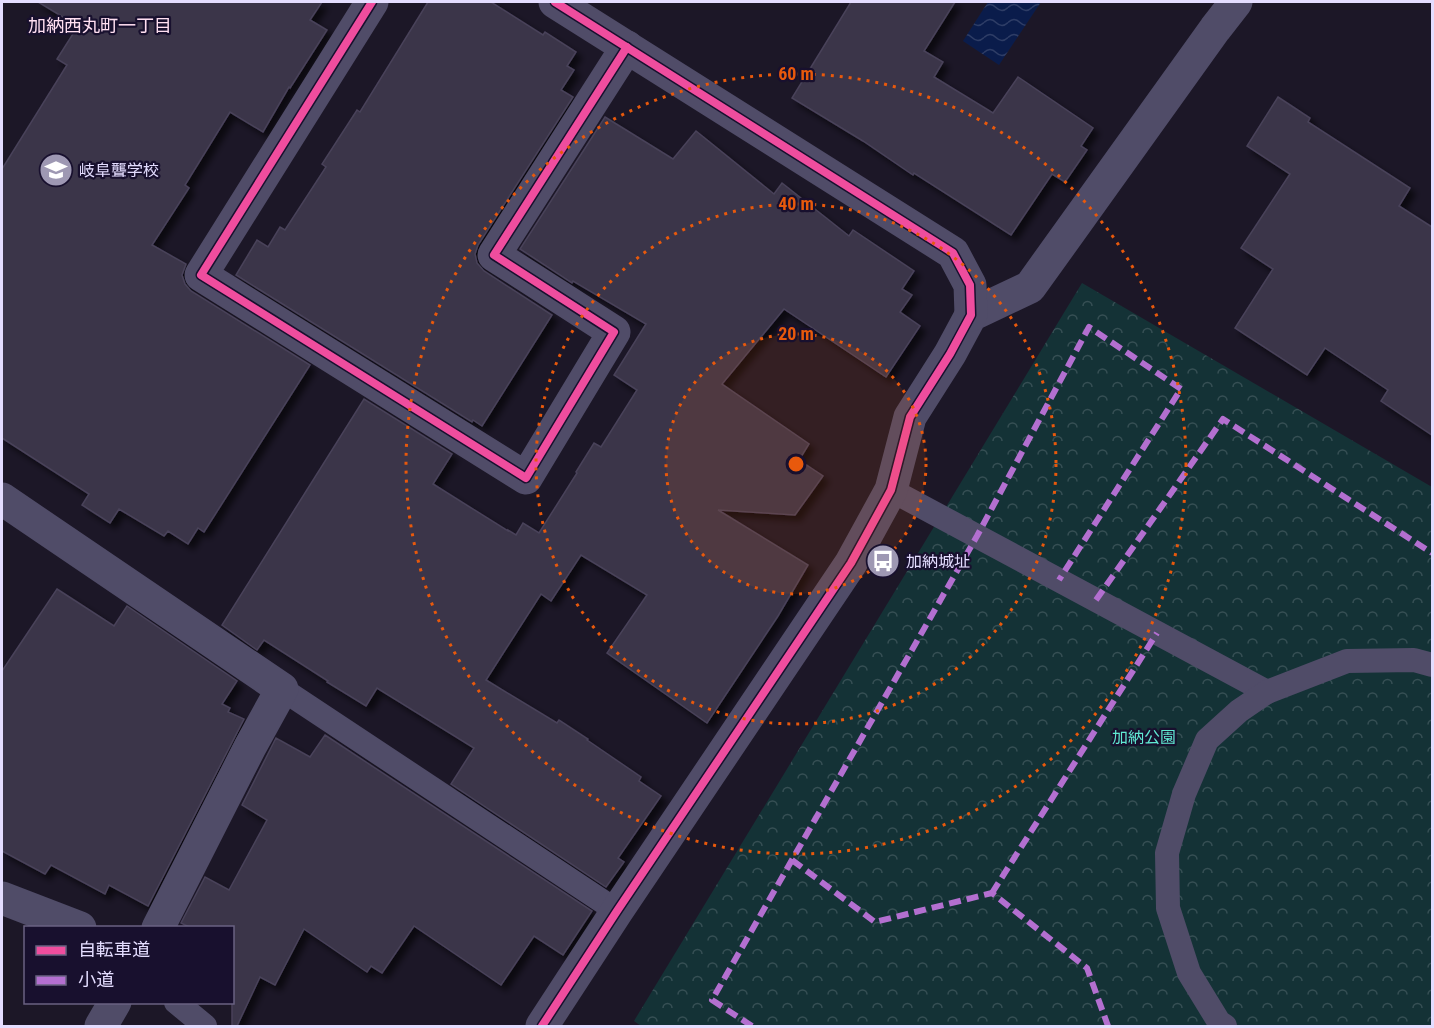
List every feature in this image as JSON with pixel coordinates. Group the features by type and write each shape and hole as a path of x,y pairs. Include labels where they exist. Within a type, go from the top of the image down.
{"street":[{"path":"372,2 201,275 526,478 614,333 494,255 627,47"},
{"path":"542,1026 851,563 891,490 910,417 950,354 970,315 970,285 953,253 555,2"},
{"path":"970,315 1030,288 1236,2"},
{"path":"2,499 282,689 159,926"},
{"path":"2,898 77,926"},
{"path":"101,1026 114,1004"}],"lane":[{"path":"891,490 1266,692"},
{"path":"1225,1026 1219,1022 1190,973 1168,908 1167,853 1184,794 1207,740 1239,711 1266,692 1347,661 1414,660 1432,665"},
{"path":"282,689 617,911"},
{"path":"178,1004 205,1026"}],"green space":[{"name":"加納公園","path":"1082,283 1432,487 1432,1026 641,1026 634,1021"}],"water":[{"path":"988,2 1041,2 999,65 963,41"}],"building":[{"path":"38,2 322,2 310,20 327,30 289,87 263,132 230,112 185,185 189,188 152,245 186,264 182,275 191,291 310,365 204,532 198,528 188,544 168,531 164,536 119,509 110,523 82,505 89,494 2,438 2,169 67,65 57,59 78,26"},
{"path":"428,2 491,2 543,35 545,32 576,52 567,66 574,70 561,90 573,97 478,245 475,254 477,263 484,271 552,315 482,426 473,420 472,422 236,275 257,240 268,247 280,227 285,230 326,167 322,164 357,110 360,112"},
{"path":"851,2 955,2 924,51 943,62 934,77 993,113 1018,77 1093,128 1081,146 1087,150 1065,182 1052,174 1011,235 792,98"},
{"path":"1278,97 1310,118 1308,122 1410,188 1399,206 1432,227 1432,435 1381,401 1388,390 1325,348 1307,375 1235,328 1273,269 1241,248 1290,174 1247,146"},
{"path":"605,117 673,159 696,131 774,194 782,183 849,236 853,230 914,271 902,289 912,295 900,312 920,326 886,377 784,309 722,384 809,444 799,460 823,476 795,515 718,510 808,565 778,616 707,723 607,653 647,595 581,555 551,601 541,594 486,680 557,723 559,720 588,739 641,777 639,781 661,796 618,858 624,862 606,887 451,784 474,748 377,688 366,706 264,640 257,650 222,625 364,399 452,454 433,484 516,535 523,523 539,533 594,443 601,447 637,390 614,375 646,324 573,281 572,283 520,249"},
{"path":"57,589 114,626 127,606 237,681 222,704 230,708 228,712 244,719 148,906 109,885 105,894 51,865 45,874 2,851 2,671"},
{"path":"325,735 592,911 563,955 534,936 501,985 414,926 382,973 371,966 367,972 304,929 275,985 260,977 237,1026 232,1026 234,926 187,926 181,923 205,877 229,890 267,820 242,805 276,738 310,757"}],"marked path":[{"path":"752,1026 712,1000 977,536 1089,327 1181,389 1059,580"},
{"path":"1096,600 1223,419 1432,553"},
{"path":"992,893 1157,633"},
{"path":"792,860 875,922 992,893 1087,968 1108,1026"}],"cycle path":[{"path":"372,2 201,275 526,478 614,332 494,255 627,47"},
{"path":"542,1026 851,563 891,490 910,417 950,354 971,315 970,285 953,253 555,2"}],"place":[{"name":"岐阜聾学校","path":"56,170"},
{"name":"加納城址","path":"883,561"}],"district":[{"name":"加納西丸町一丁目","path":"100,26"}]}
